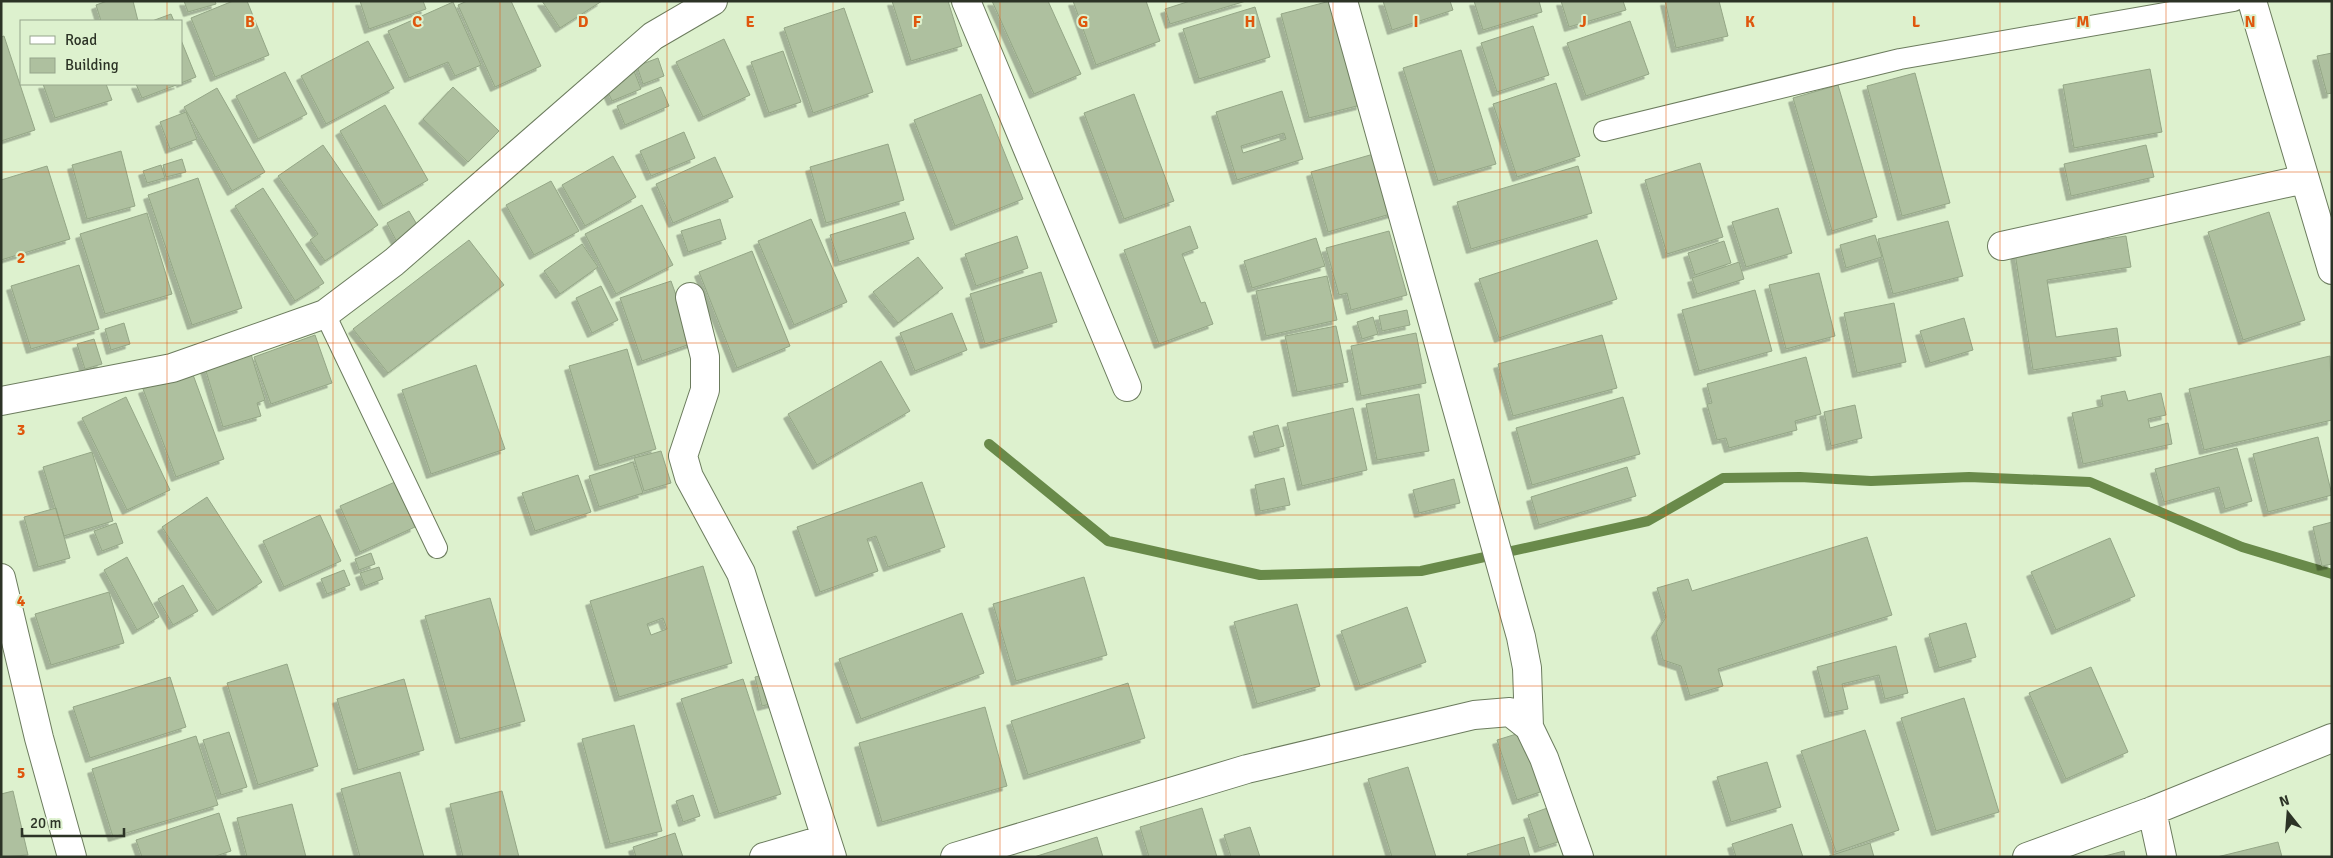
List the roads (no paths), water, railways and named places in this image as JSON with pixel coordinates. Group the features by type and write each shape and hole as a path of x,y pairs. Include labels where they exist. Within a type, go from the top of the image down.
{"street":[{"path":"1,401 172,368 325,314 394,262 653,36 713,1"},
{"path":"966,1 1127,387"},
{"path":"1343,1 1521,637 1527,668 1529,727 1544,758 1579,857"},
{"path":"2252,1 2332,270"},
{"path":"2002,246 2305,179"},
{"path":"690,297 705,357 705,390 683,456 689,477 741,573 829,848 764,857"},
{"path":"1,578 39,738 72,857"},
{"path":"956,857 1246,769 1474,714 1510,712 1529,727"},
{"path":"2027,857 2152,811 2332,738"},
{"path":"2152,811 2162,857"}],"lane":[{"path":"1604,130 1900,59 2234,1"},
{"path":"325,314 438,548"}],"waterway":[{"path":"989,444 1108,541 1260,575 1421,571 1648,521 1723,478 1800,477 1871,481 1969,477 2090,482 2242,547 2332,574"}]}
